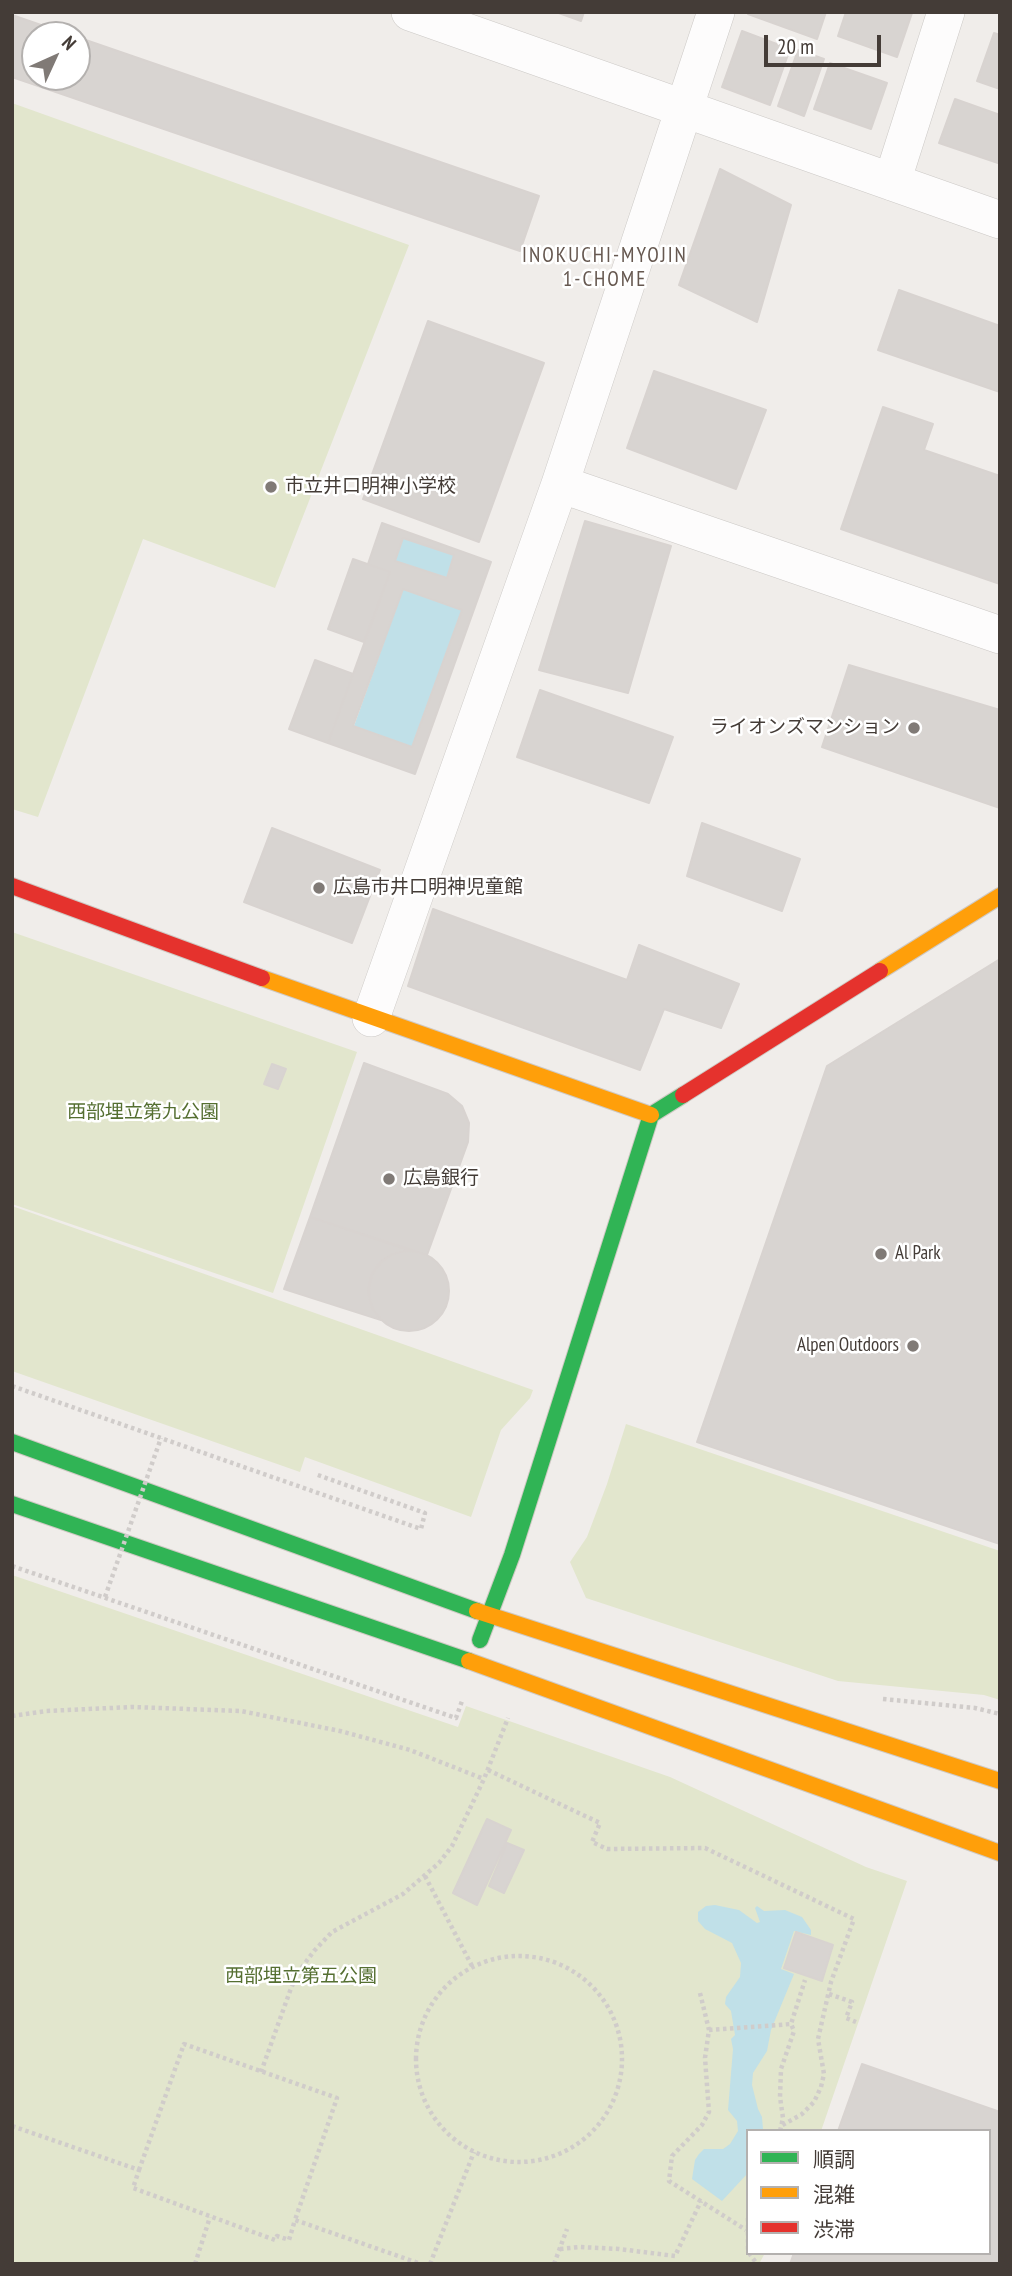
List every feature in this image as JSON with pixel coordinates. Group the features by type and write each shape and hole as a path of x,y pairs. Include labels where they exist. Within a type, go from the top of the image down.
{"street":[{"path":"410,12 1000,220"},
{"path":"371,1018 560,484 716,12"},
{"path":"892,182 946,12"},
{"path":"560,484 1000,635"},
{"path":"12,886 371,1018 652,1115"},
{"path":"472,1662 512,1555 652,1115 1000,896"},
{"path":"12,1442 489,1615 1000,1781"},
{"path":"12,1504 472,1662 1000,1853"},
{"path":"919,1753 1000,1772"},
{"path":"864,1805 915,1838"}],"path":[{"path":"12,1386 421,1529 425,1513 315,1474"},
{"path":"105,1598 161,1438"},
{"path":"12,1566 456,1718 465,1694"},
{"path":"870,1697 975,1708 1000,1714"},
{"path":"12,1716 46,1711 132,1707 241,1711 340,1731 410,1750 484,1779"},
{"path":"261,2072 297,1974 314,1951 346,1922 403,1894 439,1863 452,1846 488,1770 511,1710"},
{"path":"488,1770 600,1823 592,1842 607,1849 705,1848 854,1919 831,1982 818,2039 824,2074 821,2087 814,2102 781,2128"},
{"path":"425,1876 472,1966"},
{"path":"502,1956 535,1956 566,1966 592,1985 611,2012 618,2032 622,2075 612,2105 593,2131 567,2151 537,2161 504,2162 474,2152 447,2133 427,2107 416,2076 416,2043 426,2012 445,1985 472,1966 502,1956"},
{"path":"781,2128 781,2068 794,2031 791,2024 805,1980"},
{"path":"700,1993 709,2030 705,2058 709,2112 702,2125 672,2155 669,2181 746,2230"},
{"path":"829,1994 852,2002 846,2018 856,2022"},
{"path":"709,2030 791,2024"},
{"path":"184,2045 337,2098 289,2240 277,2236 275,2241 132,2188 139,2170 184,2045"},
{"path":"12,2126 139,2170"},
{"path":"429,2264 474,2152"},
{"path":"560,2249 619,2249 675,2256 701,2201"},
{"path":"195,2264 210,2217"},
{"path":"295,2220 421,2264"},
{"path":"554,2264 567,2229"}],"green space":[{"path":"12,103 409,245 275,588 143,539 38,817 12,809"},
{"name":"西部埋立第九公園","path":"12,932 357,1052 273,1293 12,1204"},
{"path":"12,1206 533,1390 530,1398 501,1430 471,1517 305,1457 300,1472 12,1371"},
{"path":"626,1424 1000,1551 1000,1700 984,1695 838,1681 586,1598 570,1562 587,1537"},
{"name":"西部埋立第五公園","path":"12,1575 458,1727 466,1706 670,1777 866,1867 907,1881 822,2129 746,2129 746,2255 764,2255 759,2264 12,2264"}],"water":[{"path":"403,538 454,555 447,578 395,561"},
{"path":"403,589 462,610 412,747 354,726"},
{"path":"706,1906 739,1910 757,1923 760,1922 755,1908 757,1906 764,1911 785,1910 802,1917 811,1930 811,1935 794,1931 781,1969 794,1974 771,2030 767,2051 753,2073 752,2085 763,2129 746,2129 746,2175 722,2201 692,2179 695,2160 699,2154 704,2149 723,2149 730,2144 738,2131 737,2121 728,2110 733,2049 731,2039 735,2035 731,2011 725,2004 726,1997 740,1977 741,1963 732,1943 705,1929 698,1921 698,1912"}],"building":[{"path":"556,12 584,12 581,21"},
{"path":"826,12 817,39 748,14"},
{"path":"846,12 912,13 897,57 838,36"},
{"path":"12,15 29,21 21,21 21,80 12,77"},
{"path":"742,31 790,49 770,105 722,87"},
{"path":"994,33 1000,35 1000,89 977,81"},
{"path":"91,42 539,196 520,251 53,91 91,91"},
{"path":"798,50 824,59 804,116 778,106"},
{"path":"830,63 887,83 871,129 814,109"},
{"path":"955,99 1000,115 998,163 939,143"},
{"path":"720,169 791,205 757,322 679,285"},
{"path":"899,290 1000,326 1000,392 878,350"},
{"path":"428,321 544,363 479,542 363,499"},
{"path":"654,371 766,410 736,489 627,448"},
{"path":"883,407 933,424 924,450 1000,476 1000,584 841,529"},
{"path":"585,521 671,546 628,693 539,670"},
{"path":"382,523 491,562 415,774 328,743 390,572 368,564","holes":["403,538 454,555 447,578 395,561","403,589 462,610 412,747 353,726"]},
{"path":"353,559 390,572 364,642 328,629"},
{"path":"315,660 353,674 328,743 289,729"},
{"name":"ライオンズマンション","path":"849,665 1000,710 1000,808 822,747"},
{"path":"540,690 673,737 649,803 517,757"},
{"path":"702,823 800,859 782,911 687,876"},
{"path":"272,828 380,870 352,943 244,902"},
{"path":"433,909 627,980 639,945 739,984 721,1028 664,1009 640,1070 408,986"},
{"name":"Al Park","path":"1000,959 1000,1544 697,1442 827,1066"},
{"name":"広島銀行","path":"364,1063 448,1094 462,1106 469,1123 468,1142 427,1255 310,1217"},
{"path":"272,1064 286,1069 278,1089 264,1084"},
{"path":"310,1217 408,1250 392,1254 380,1262 371,1276 368,1291 372,1308 381,1320 284,1289"},
{"path":"409,1251 424,1254 437,1263 446,1276 449,1291 446,1306 437,1319 424,1328 409,1331 394,1328 381,1319 372,1306 369,1291 372,1276 381,1263 394,1254"},
{"path":"487,1819 511,1830 477,1905 453,1893"},
{"path":"507,1843 524,1850 504,1893 489,1886"},
{"path":"796,1932 833,1945 822,1981 784,1968"},
{"path":"862,2064 1000,2112 1000,2264 790,2264 793,2255 991,2255 991,2129 839,2129"}],"traffic: fast":[{"path":"480,1640 512,1555 651,1115 683,1095"},
{"path":"12,1442 477,1611"},
{"path":"12,1504 469,1661"}],"traffic: slow":[{"path":"880,971 1000,896"},
{"path":"262,978 651,1115"},
{"path":"477,1611 1000,1781"},
{"path":"469,1661 1000,1853"}],"traffic: jam":[{"path":"12,886 262,978"},
{"path":"683,1095 880,971"}],"place":[{"name":"市立井口明神小学校","path":"271,487"},
{"name":"ライオンズマンション","path":"914,728"},
{"name":"広島市井口明神児童館","path":"319,888"},
{"name":"広島銀行","path":"389,1179"},
{"name":"Al Park","path":"881,1254"},
{"name":"Alpen Outdoors","path":"913,1346"}],"district":[{"name":"INOKUCHI-MYOJIN 1-CHOME","path":"605,268"}]}
